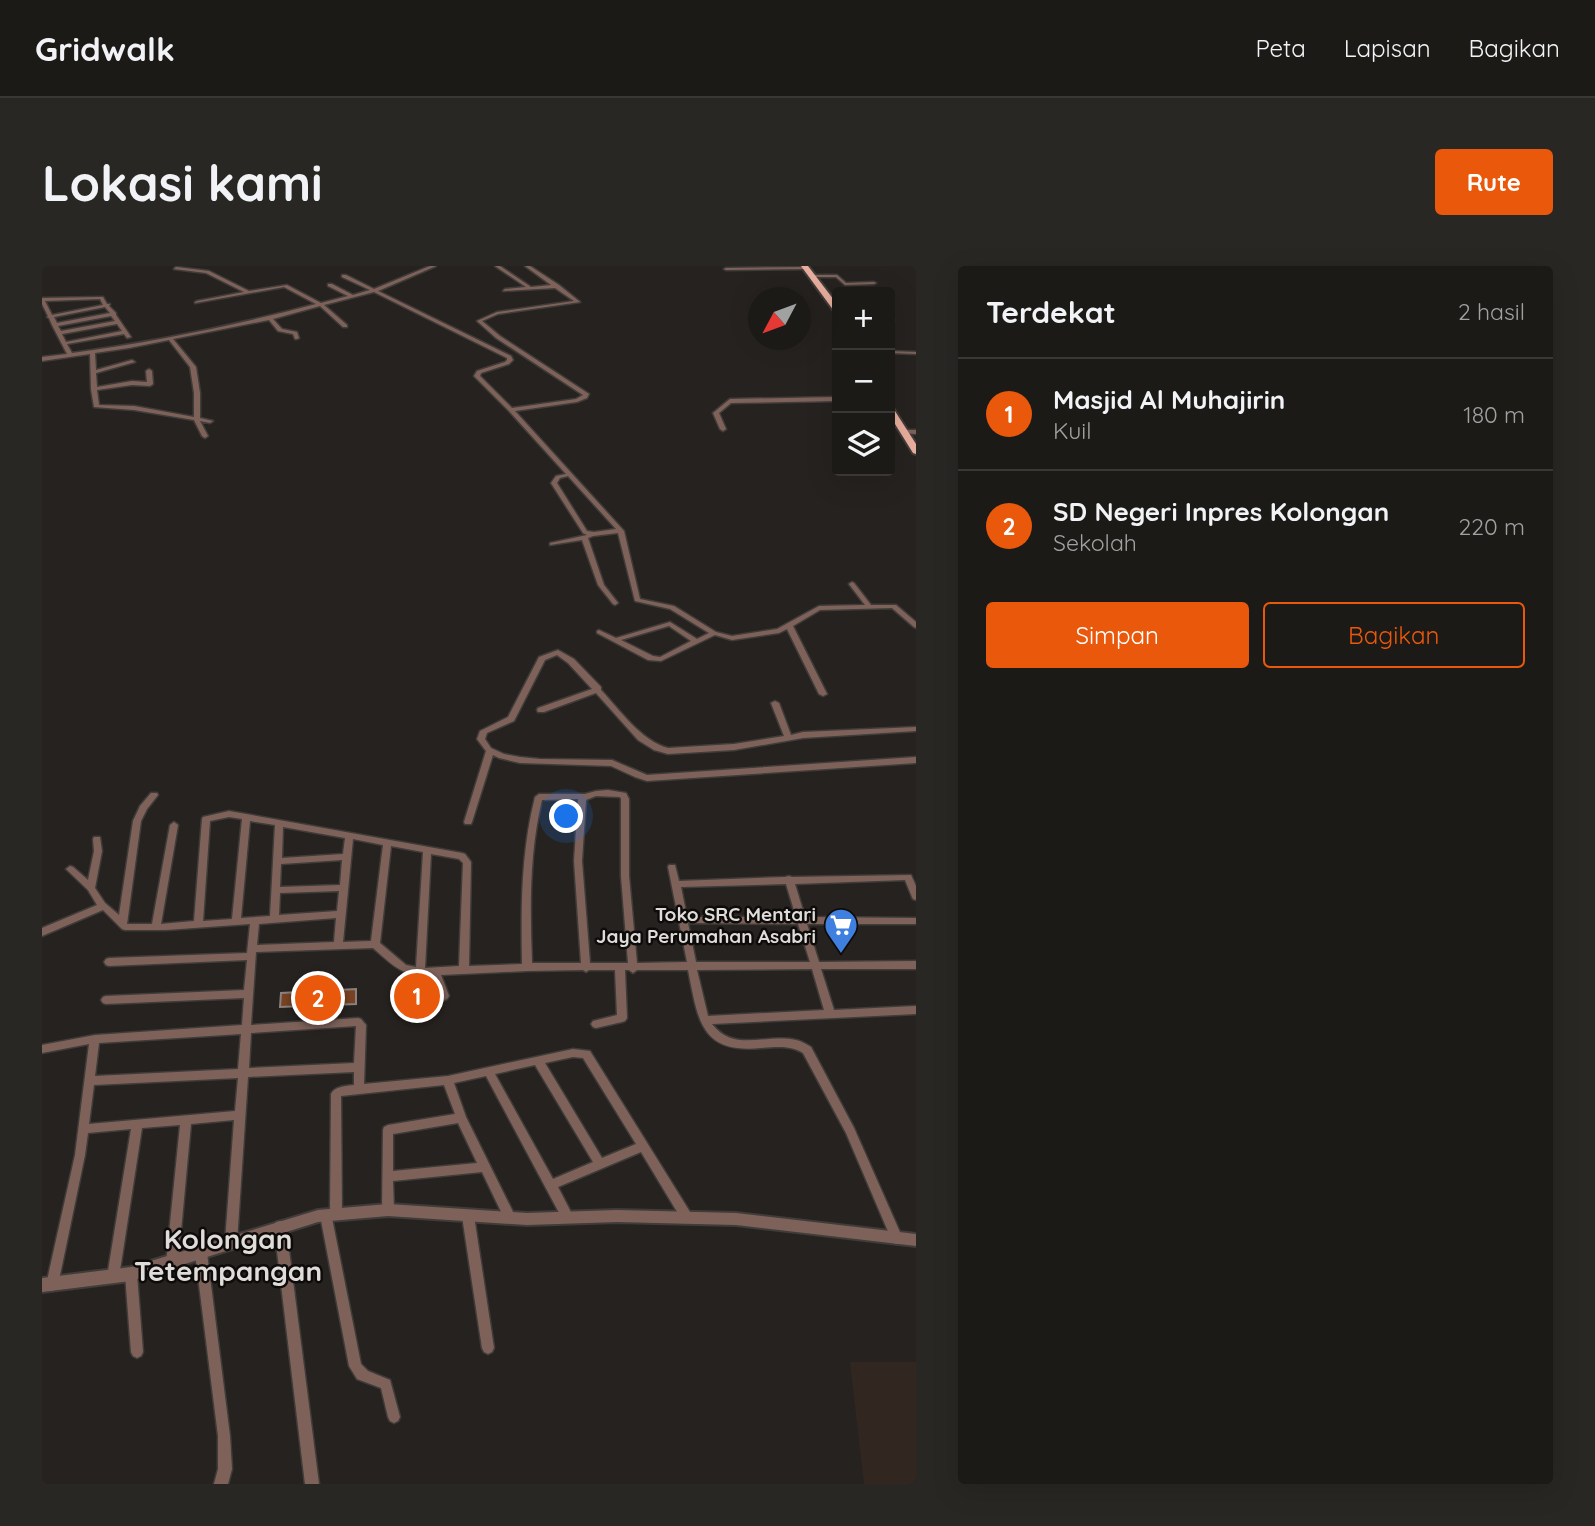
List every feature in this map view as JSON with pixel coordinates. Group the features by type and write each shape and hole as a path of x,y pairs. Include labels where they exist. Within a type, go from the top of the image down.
{"highway":[{"path":"805,267 832,302"},
{"path":"892,413 916,451"}],"street":[{"path":"69,353 92,352 170,339 321,306 373,290 434,266"},
{"path":"497,266 530,288"},
{"path":"511,410 573,401 587,395 554,370 498,337 479,321 497,313 579,302 527,266"},
{"path":"726,269 805,267"},
{"path":"176,268 207,272 249,293"},
{"path":"344,276 509,357 507,363 479,372 477,376 621,531 635,599 670,606 714,633 735,638 779,631 819,608 896,607 916,626"},
{"path":"813,276 837,276 845,284 874,283"},
{"path":"330,285 353,297"},
{"path":"197,302 285,286 321,306 345,326"},
{"path":"505,290 557,286"},
{"path":"45,307 98,298"},
{"path":"69,353 42,299 98,298 108,306 127,336"},
{"path":"49,317 108,306"},
{"path":"54,325 114,314"},
{"path":"270,318 280,330 293,332 297,338"},
{"path":"59,333 119,321"},
{"path":"66,343 127,336"},
{"path":"42,359 127,336"},
{"path":"170,339 194,372 197,420 205,436"},
{"path":"92,352 98,407 134,408 210,421"},
{"path":"895,352 916,353"},
{"path":"93,372 132,362"},
{"path":"94,389 132,383 150,384 149,371"},
{"path":"723,429 716,413 730,401 832,400"},
{"path":"904,432 916,432"},
{"path":"567,475 558,477 554,483 585,532 595,534"},
{"path":"552,544 614,530 621,531"},
{"path":"585,538 601,585 615,603"},
{"path":"852,584 869,606"},
{"path":"615,640 670,624 697,642"},
{"path":"789,625 823,694"},
{"path":"599,632 651,658 661,659 714,633"},
{"path":"916,729 788,737 716,749 682,751 657,748 641,738 564,654 558,652 547,655 539,663 512,719 484,730 482,743 490,751 526,761 609,762 647,778 916,760"},
{"path":"541,710 598,690"},
{"path":"775,703 788,737"},
{"path":"468,822 490,751"},
{"path":"527,967 527,871 539,797 615,793 625,797 625,876 633,969"},
{"path":"122,924 136,821 154,795"},
{"path":"584,796 578,861 586,968"},
{"path":"198,924 206,819 229,814 458,855 466,860 464,970"},
{"path":"236,922 246,818"},
{"path":"274,919 279,824"},
{"path":"156,927 174,825"},
{"path":"338,945 349,836"},
{"path":"91,888 98,851 97,839"},
{"path":"375,944 387,844"},
{"path":"420,972 427,850"},
{"path":"277,861 347,857"},
{"path":"672,867 704,1020 713,1035 726,1041 749,1045 796,1043 807,1050 850,1131 897,1239"},
{"path":"70,869 91,888 102,906"},
{"path":"676,884 912,877 916,897"},
{"path":"789,879 830,1013"},
{"path":"276,890 344,888"},
{"path":"42,932 102,906 107,907 126,927 342,914"},
{"path":"231,1242 247,994 255,920"},
{"path":"685,920 916,921"},
{"path":"109,962 375,944 403,968 420,972 527,967 633,969 916,965"},
{"path":"596,1024 622,1018 620,968"},
{"path":"435,971 444,996"},
{"path":"106,1000 247,994"},
{"path":"704,1020 916,1010"},
{"path":"42,1049 95,1039 358,1022 362,1029 359,1089"},
{"path":"95,1039 84,1129 47,1285 131,1274 281,1226 331,1214 388,1210 510,1218 686,1216 776,1222 916,1240"},
{"path":"394,1417 386,1384 379,1379 368,1380 359,1374 355,1366 331,1214 336,1094 341,1091 448,1080 573,1053 586,1054 686,1216"},
{"path":"537,1061 600,1164"},
{"path":"89,1081 359,1067"},
{"path":"489,1072 568,1218"},
{"path":"448,1080 461,1118 483,1167 510,1218"},
{"path":"84,1129 239,1115"},
{"path":"388,1210 388,1130 461,1118"},
{"path":"172,1263 186,1120"},
{"path":"113,1277 137,1124"},
{"path":"551,1185 643,1146"},
{"path":"387,1177 483,1167"},
{"path":"468,1216 488,1348"},
{"path":"281,1226 312,1484"},
{"path":"201,1253 224,1436 225,1469 221,1484"},
{"path":"131,1274 137,1352"}],"shaded area":[{"path":"850,1362 916,1362 916,1484 864,1484"}],"building":[{"path":"425,987 430,999 407,1005 403,993"},
{"path":"356,989 356,1004 280,1007 281,993"}],"place":[{"name":"Toko SRC Mentari Jaya Perumahan Asabri","path":"841,955"},
{"name":"Masjid Al Muhajirin","path":"417,996"},
{"name":"SD Negeri Inpres Kolongan","path":"318,998"}],"district":[{"name":"Kolongan Tetempangan","path":"228,1254"}]}
